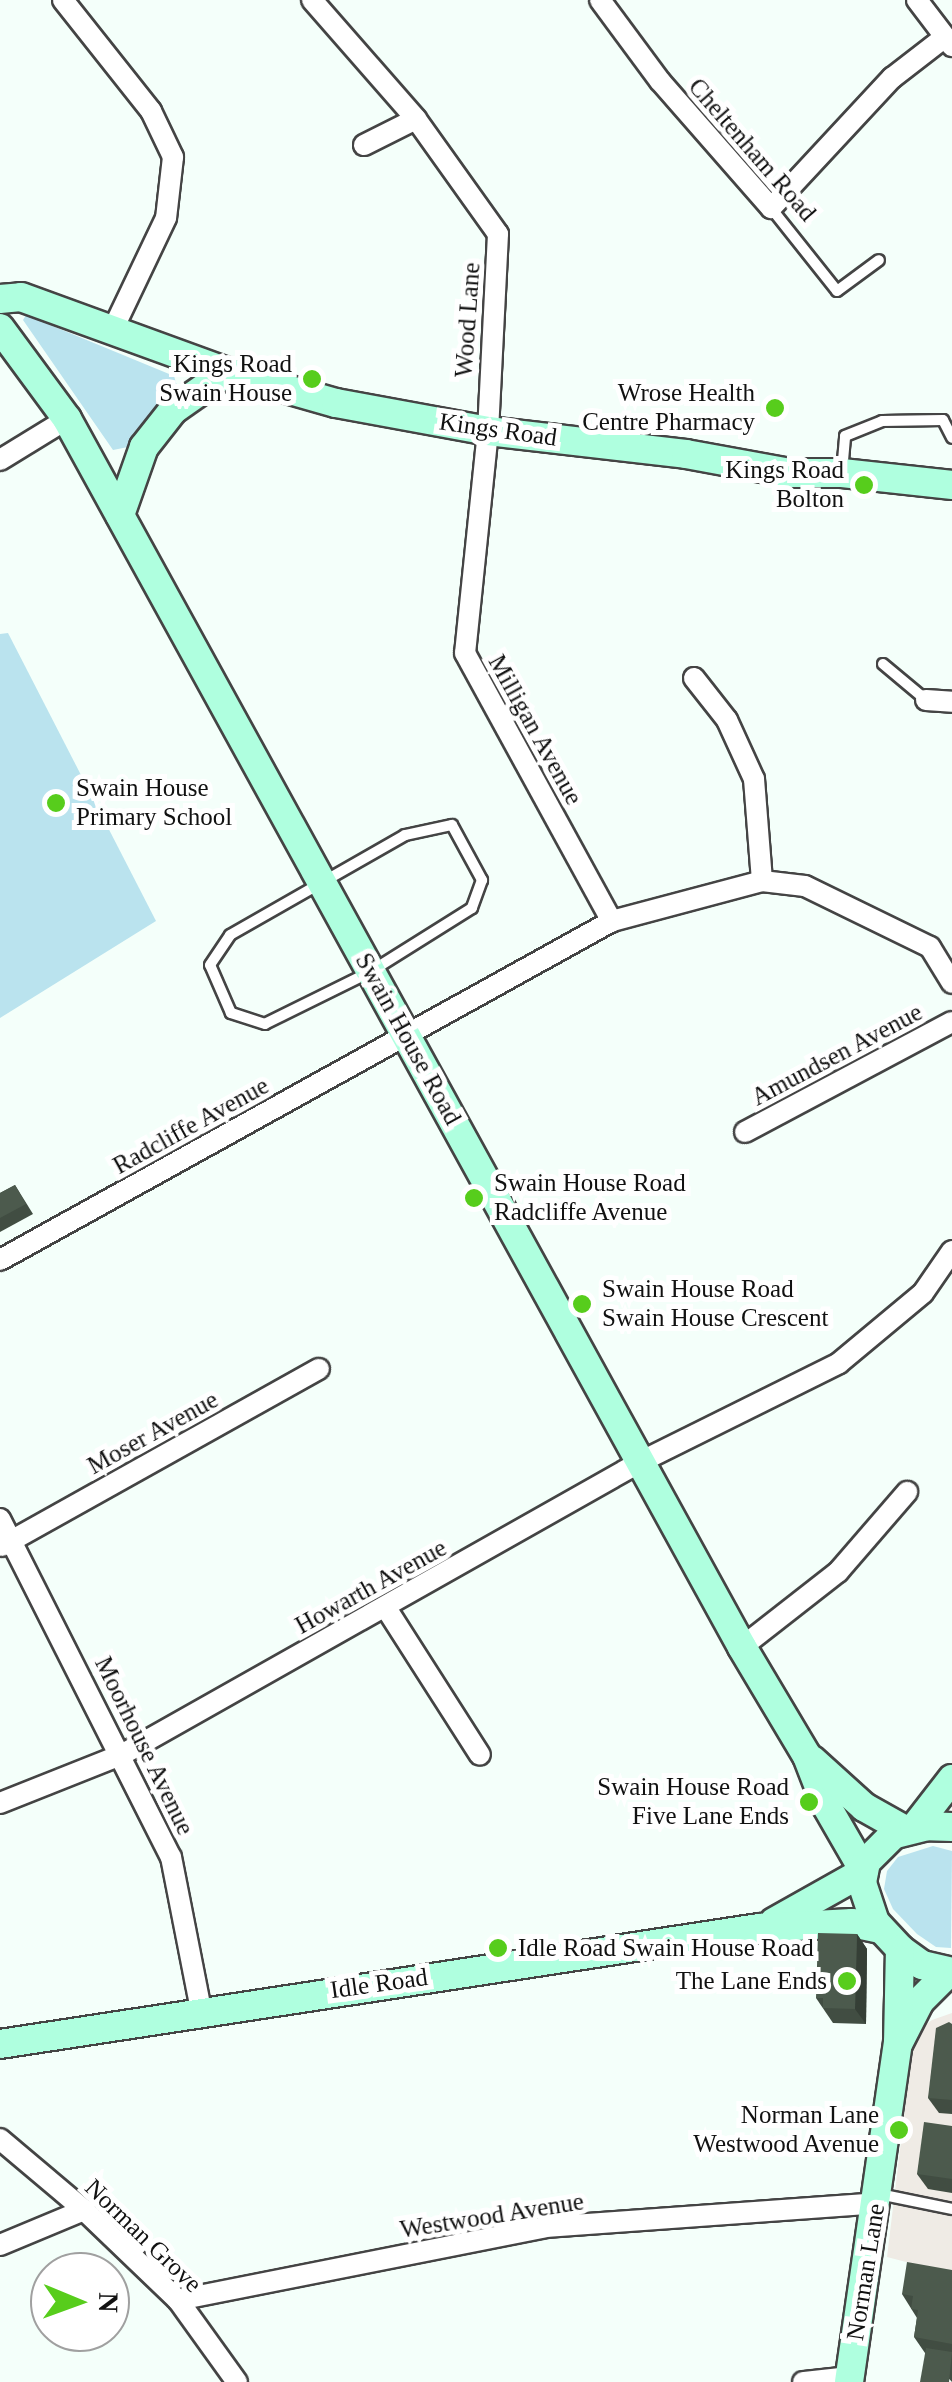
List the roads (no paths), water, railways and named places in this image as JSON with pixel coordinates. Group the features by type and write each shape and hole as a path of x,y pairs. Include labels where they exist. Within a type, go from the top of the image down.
{"street":[{"path":"63,0 152,111 173,157 166,218 112,331"},
{"name":"Wood Lane","path":"312,0 416,119 498,234 488,432"},
{"name":"Cheltenham Road","path":"600,0 660,81 771,208"},
{"path":"771,208 892,78 948,42 918,0"},
{"path":"364,144 416,119"},
{"name":"Kings Road","path":"0,299 21,297 227,372 336,403 488,432 686,454 790,473 842,473 952,486"},
{"name":"Swain House Road","path":"0,328 67,419 742,1647 808,1756 826,1805 863,1872 864,1897 890,1939"},
{"path":"120,515 144,447 173,410 227,372"},
{"path":"0,460 67,419"},
{"name":"Milligan Avenue","path":"488,432 465,653 612,921"},
{"path":"694,678 727,720 754,780 762,881 805,886 930,947 952,982"},
{"path":"926,700 952,702"},
{"name":"Radcliffe Avenue","path":"0,1260 612,921 762,881"},
{"name":"Amundsen Avenue","path":"746,1132 952,1022"},
{"name":"Howarth Avenue","path":"0,1804 123,1754 642,1462 839,1363 924,1293 952,1251"},
{"name":"Moser Avenue","path":"6,1544 319,1370"},
{"path":"742,1647 838,1572 907,1492"},
{"name":"Moorhouse Avenue","path":"0,1519 6,1544 123,1754 171,1857 201,2010"},
{"path":"386,1608 480,1755"},
{"name":"Swain House Road","path":"808,1756 864,1808 909,1829"},
{"name":"Idle Road","path":"759,1928 824,1898 863,1872 875,1850 909,1829 952,1779"},
{"path":"909,1829 952,1828"},
{"name":"Idle Road","path":"0,2044 201,2010 759,1928 852,1923 890,1939"},
{"path":"890,1939 922,1964 951,1972"},
{"name":"Norman Lane","path":"849,2379 898,2043 890,1939"},
{"name":"Norman Lane","path":"898,2043 920,2001 951,1972"},
{"name":"Norman Grove","path":"0,2139 84,2210 178,2300 236,2382"},
{"name":"Westwood Avenue","path":"178,2300 545,2227 877,2199"},
{"path":"0,2245 84,2210"},
{"path":"803,2382 849,2379"}],"lane":[{"name":"Cheltenham Road","path":"771,208 837,290 879,260"},
{"path":"842,473 845,436 882,421 943,420 952,438"},
{"path":"883,664 926,700"},
{"path":"452,826 482,880 472,908 370,972 264,1024 231,1013 210,966 230,935 322,886 405,835 452,826"},
{"path":"877,2199 952,2209"}],"place":[{"name":"Kings Road Swain House","path":"312,379"},
{"name":"Wrose Health Centre Pharmacy","path":"775,408"},
{"name":"Kings Road Bolton","path":"864,485"},
{"name":"Swain House Primary School","path":"56,803"},
{"name":"Swain House Road Radcliffe Avenue","path":"474,1198"},
{"name":"Swain House Road Swain House Crescent","path":"582,1304"},
{"name":"Swain House Road Five Lane Ends","path":"809,1802"},
{"name":"Idle Road Swain House Road","path":"498,1948"},
{"name":"The Lane Ends","path":"847,1981"},
{"name":"Norman Lane Westwood Avenue","path":"899,2130"}]}
